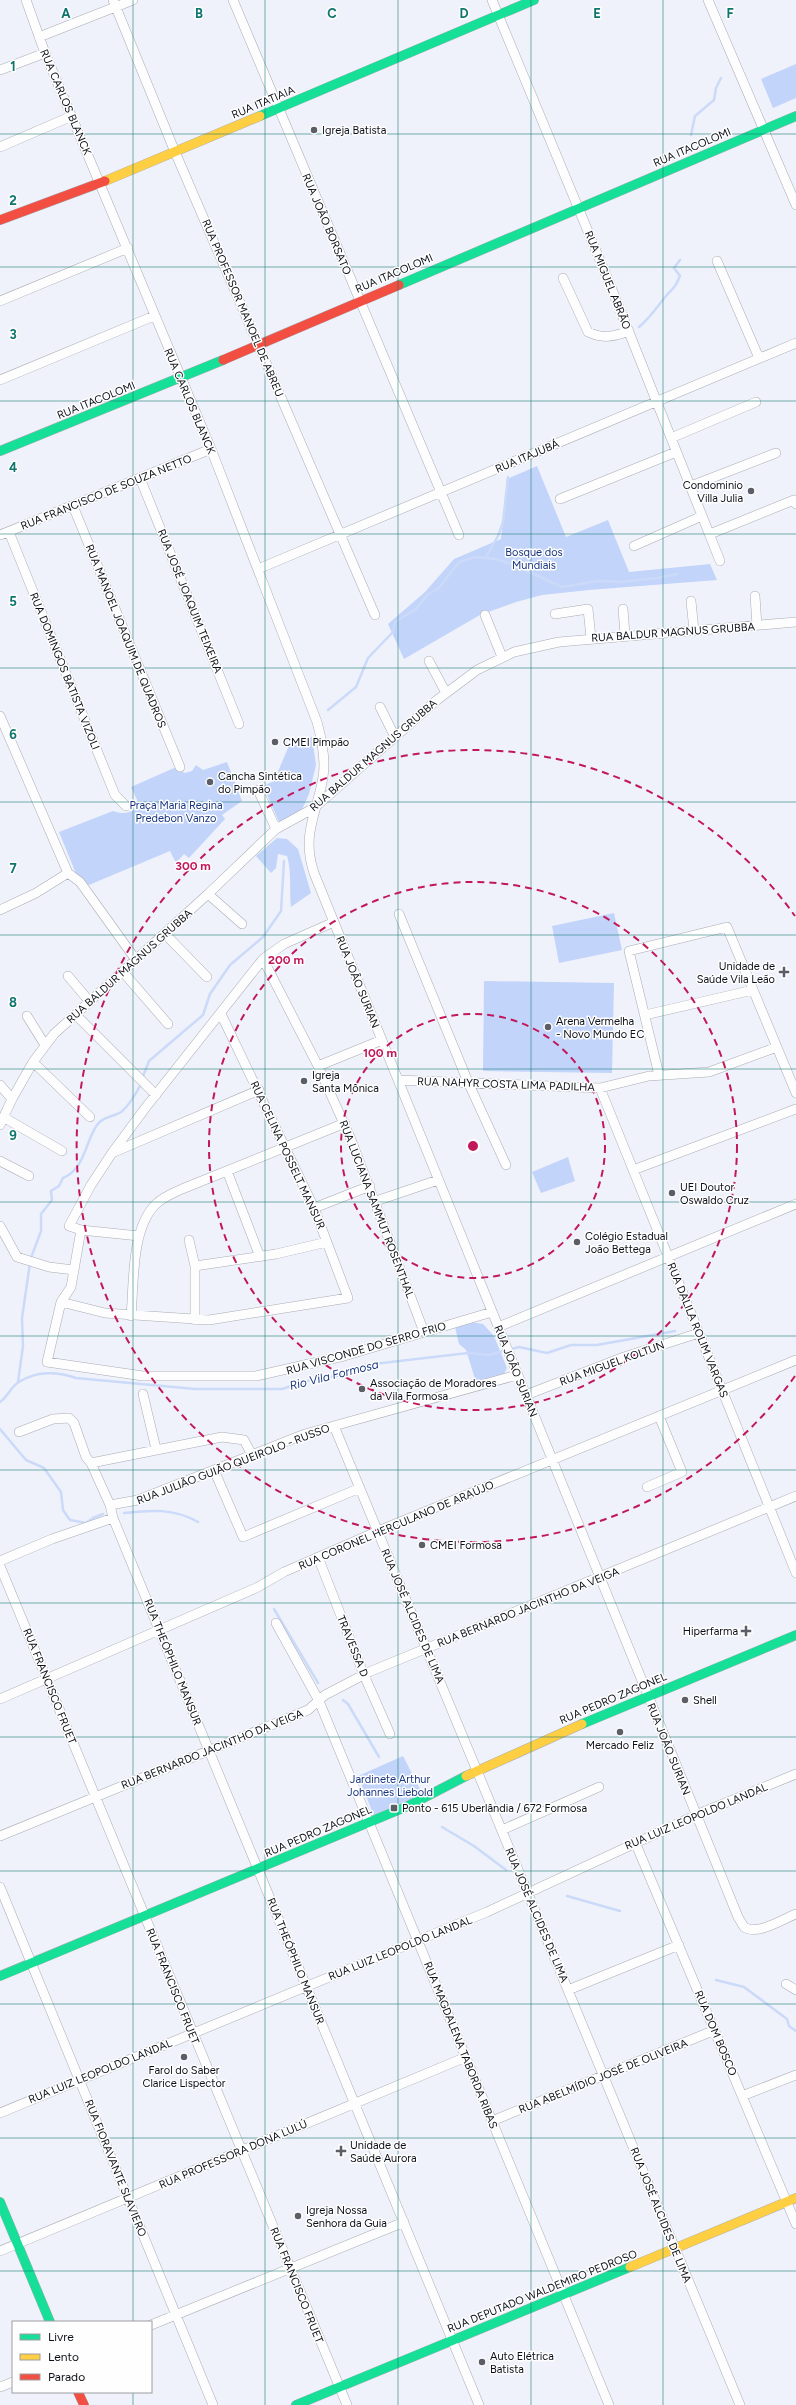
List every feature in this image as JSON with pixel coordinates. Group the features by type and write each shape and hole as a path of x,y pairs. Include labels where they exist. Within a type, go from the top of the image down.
{"street":[{"name":"RUA CARLOS BLANCK","path":"26,0 45,53 211,449 319,729 323,748 323,776 314,808"},
{"path":"39,37 115,4 133,0"},
{"name":"RUA JOÃO BORSATO","path":"233,0 460,535"},
{"name":"RUA MIGUEL ABRÃO","path":"492,0 629,331 720,561"},
{"name":"RUA ITATIAIA","path":"0,220 176,152 534,0"},
{"path":"708,0 762,130 796,205"},
{"name":"RUA PROFESSOR MANOEL DE ABREU","path":"115,4 176,152 375,615"},
{"path":"0,70 45,53"},
{"path":"0,147 72,116"},
{"name":"RUA ITACOLOMI","path":"0,451 181,378 259,343 796,116"},
{"path":"0,301 128,248"},
{"path":"718,261 759,358"},
{"path":"563,278 584,327 588,332 600,337 618,335 629,331"},
{"path":"0,380 154,316"},
{"name":"RUA ITAJUBÁ","path":"258,569 796,343"},
{"path":"671,438 756,402"},
{"name":"RUA FRANCISCO DE SOUZA NETTO","path":"0,535 211,449"},
{"path":"560,499 676,452"},
{"path":"690,486 776,453"},
{"name":"RUA JOSÉ JOAQUIM TEIXEIRA","path":"140,478 239,724"},
{"path":"710,534 794,500 796,504"},
{"name":"RUA MANOEL JOAQUIM DE QUADROS","path":"73,506 180,767"},
{"path":"634,546 702,516"},
{"name":"RUA DOMINGOS BATISTA VIZOLI","path":"9,532 115,795 126,806"},
{"path":"755,596 757,626"},
{"path":"691,601 694,630"},
{"path":"555,614 588,609 591,638"},
{"path":"623,609 625,635"},
{"path":"485,615 502,657"},
{"name":"RUA BALDUR MAGNUS GRUBBA","path":"2,1121 12,1099 33,1062 45,1045 76,1015 208,894 276,828 314,808 446,693 477,670 502,657 543,645 591,638 796,622"},
{"path":"429,661 446,693"},
{"path":"380,707 395,737"},
{"path":"0,716 68,873 80,882 136,960"},
{"path":"258,790 276,828"},
{"name":"RUA JOÃO SURIAN","path":"314,808 308,837 310,861 517,1375 738,1917 747,1929 764,1927 796,1914"},
{"path":"0,910 36,893 68,873"},
{"path":"208,894 242,924"},
{"path":"398,914 468,1082 506,1165"},
{"path":"139,1236 81,1230 69,1226 91,1185 112,1154 156,1095 263,959 284,944 334,922"},
{"path":"659,1075 630,951 727,927 796,1093"},
{"path":"165,934 207,977"},
{"name":"RUA LUCIANA SAMMUT ROSENTHAL","path":"263,959 318,1066 344,1123 376,1201 424,1332"},
{"path":"123,972 168,1024"},
{"path":"68,976 90,1002"},
{"path":"644,1015 753,990"},
{"name":"RUA CELINA POSSELT MANSUR","path":"195,1320 220,1320 348,1298 314,1208 259,1090 221,1014"},
{"path":"76,1015 156,1095"},
{"path":"27,1016 45,1045"},
{"path":"318,1066 382,1040"},
{"name":"RUA NAHYR COSTA LIMA PADILHA","path":"398,1080 600,1088 659,1075 709,1072 777,1047"},
{"path":"33,1062 90,1117"},
{"path":"0,1085 12,1099"},
{"name":"RUA DALILA ROLIM VARGAS","path":"600,1088 796,1573"},
{"path":"112,1154 259,1090"},
{"path":"633,1170 796,1109"},
{"path":"2,1121 62,1152"},
{"path":"131,1316 139,1236 146,1216 157,1203 171,1194 344,1123"},
{"path":"0,1161 29,1176"},
{"path":"227,1171 260,1257"},
{"path":"376,1201 438,1180"},
{"path":"314,1208 370,1186"},
{"path":"498,1327 796,1204"},
{"path":"0,1226 21,1259 35,1264 74,1270"},
{"path":"81,1230 70,1292 61,1302 92,1312 131,1316 195,1320 195,1266 189,1240"},
{"path":"195,1266 260,1257 327,1242"},
{"name":"RUA VISCONDE DO SERRO FRIO","path":"61,1302 47,1362 143,1376 241,1377 272,1374 307,1366 492,1312"},
{"name":"RUA MIGUEL KOLTUN","path":"526,1395 617,1360 699,1333"},
{"name":"RUA CORONEL HERCULANO DE ARAÚJO","path":"0,1698 256,1588 318,1557 378,1531 796,1360"},
{"name":"RUA JULIÃO GUIÃO QUEIROLO - RUSSO","path":"0,1561 56,1538 135,1501 252,1455 334,1426 517,1375"},
{"path":"144,1394 156,1449"},
{"path":"647,1487 682,1472 659,1416"},
{"name":"RUA THEÓPHILO MANSUR","path":"19,1432 56,1418 69,1418 74,1423 86,1457 91,1463 112,1512 479,2405"},
{"name":"RUA JOSÉ ALCIDES DE LIMA","path":"334,1426 740,2405"},
{"path":"91,1463 204,1439 231,1437 244,1440 252,1455"},
{"path":"214,1470 243,1537 360,1488"},
{"name":"RUA BERNARDO JACINTHO DA VEIGA","path":"0,1836 308,1710 325,1695 364,1675 796,1496"},
{"name":"TRAVESSA D","path":"318,1557 364,1675 390,1734"},
{"name":"RUA FRANCISCO FRUET","path":"0,1566 347,2405"},
{"name":"RUA MAGDALENA TABORDA RIBAS","path":"276,1623 319,1700 609,2405"},
{"name":"RUA PEDRO ZAGONEL","path":"0,1976 424,1799 477,1771 648,1695 796,1635"},
{"name":"RUA LUIZ LEOPOLDO LANDAL","path":"0,2113 418,1941 528,1893 696,1815 796,1774"},
{"path":"502,1830 599,1787"},
{"name":"RUA DOM BOSCO","path":"635,1842 796,2224"},
{"name":"RUA FIORAVANTE SLAVIERO","path":"0,1887 214,2405"},
{"path":"568,1990 678,1945"},
{"path":"786,1984 796,1990"},
{"name":"RUA ABELMÍDIO JOSÉ DE OLIVEIRA","path":"492,2121 714,2030"},
{"name":"RUA PROFESSORA DONA LULÚ","path":"0,2251 466,2057"},
{"path":"742,2096 796,2075"},
{"name":"RUA DEPUTADO WALDEMIRO PEDROSO","path":"296,2405 796,2198"},
{"path":"0,2202 50,2321"},
{"path":"152,2325 404,2222"},
{"path":"0,2387 12,2382"},
{"path":"78,2393 84,2405"}],"green space":[{"path":"796,64 796,98 773,108 761,79"},
{"name":"Bosque dos Mundiais","path":"537,466 566,537 608,520 629,572 710,564 717,580 542,595 516,602 480,615 404,659 388,624 425,592 454,559 501,539 507,479"},
{"path":"312,737 316,765 309,794 301,812 280,824 263,786 274,781 290,743"},
{"name":"Praça Maria Regina Predebon Vanzo","path":"227,762 242,801 222,815 225,819 189,858 184,854 176,863 170,851 89,885 77,876 59,832 113,811 124,813 136,809 138,802 131,787 174,768 185,773 192,771 196,765 203,770"},
{"path":"277,838 287,839 298,849 311,893 291,907 287,856 278,854 276,868 271,873 256,856"},
{"path":"614,913 622,950 559,963 552,926"},
{"name":"Arena Vermelha - Novo Mundo EC","path":"484,981 614,983 612,1073 483,1071"},
{"path":"568,1157 575,1181 541,1193 532,1172"},
{"path":"471,1322 483,1324 494,1336 507,1368 504,1374 476,1382 466,1350 459,1344 455,1327"},
{"name":"Jardinete Arthur Johannes Liebold","path":"403,1756 423,1795 374,1816 358,1776"}],"waterway":[{"path":"691,135 695,116 714,100 716,88 721,78"},
{"path":"639,327 651,316 675,285 680,276 674,268 680,260"},
{"path":"486,557 498,536 503,522 508,477"},
{"path":"328,710 356,687 368,658 393,632 395,622 416,609 428,594 438,589 459,562 475,557 495,559 512,564 562,587 598,581 621,582 677,574"},
{"path":"142,1079 149,1061 203,1015 210,994 230,965 263,937 281,911 284,861"},
{"path":"31,1258 41,1231 41,1214 52,1200 51,1191 59,1186 63,1178 76,1168 99,1122 124,1110 141,1084"},
{"path":"18,1382 23,1346 22,1318 30,1263"},
{"name":"Rio Vila Formosa","path":"0,1402 19,1382 32,1376 47,1373 61,1374 76,1378 195,1389 282,1389 314,1379 344,1375 365,1365 468,1353 489,1355 519,1347 547,1353 571,1345 597,1345 675,1331"},
{"path":"0,1429 26,1460 44,1468 61,1492 63,1510 70,1520 86,1523 103,1514"},
{"path":"124,1513 143,1511 171,1512 189,1517 198,1522"},
{"path":"274,1609 318,1683"},
{"path":"343,1700 348,1704 379,1757"},
{"path":"442,1827 474,1846 506,1870"},
{"path":"567,1896 620,1911"},
{"path":"716,1980 744,1987 787,2019 789,2026 796,2031"}],"traffic: fast":[{"path":"260,116 534,0"},
{"path":"399,285 796,116"},
{"path":"0,451 223,360"},
{"path":"582,1724 796,1635"},
{"path":"0,1976 408,1806 466,1776"},
{"path":"0,2202 50,2321"},
{"path":"296,2405 630,2267"}],"traffic: slow":[{"path":"105,181 260,116"},
{"path":"466,1776 582,1724"},
{"path":"630,2267 796,2198"}],"traffic: jam":[{"path":"0,220 105,181"},
{"path":"223,360 399,285"},
{"path":"78,2393 84,2405"}],"place":[{"name":"Igreja Batista","path":"314,130"},
{"name":"Condominio Villa Julia","path":"751,491"},
{"name":"CMEI Pimpão","path":"275,742"},
{"name":"Cancha Sintética do Pimpão","path":"210,782"},
{"name":"Unidade de Saúde Vila Leão","path":"784,972"},
{"name":"Arena Vermelha - Novo Mundo EC","path":"548,1027"},
{"name":"Igreja Santa Mônica","path":"304,1081"},
{"name":"UEI Doutor Oswaldo Cruz","path":"672,1193"},
{"name":"Colégio Estadual João Bettega","path":"577,1242"},
{"name":"Associação de Moradores da Vila Formosa","path":"362,1389"},
{"name":"CMEI Formosa","path":"422,1545"},
{"name":"Hiperfarma","path":"746,1631"},
{"name":"Shell","path":"685,1700"},
{"name":"Mercado Feliz","path":"620,1732"},
{"name":"Ponto - 615 Uberlândia / 672 Formosa","path":"394,1808"},
{"name":"Farol do Saber Clarice Lispector","path":"184,2057"},
{"name":"Unidade de Saúde Aurora","path":"341,2151"},
{"name":"Igreja Nossa Senhora da Guia","path":"298,2216"},
{"name":"Auto Elétrica Batista","path":"482,2362"}]}
